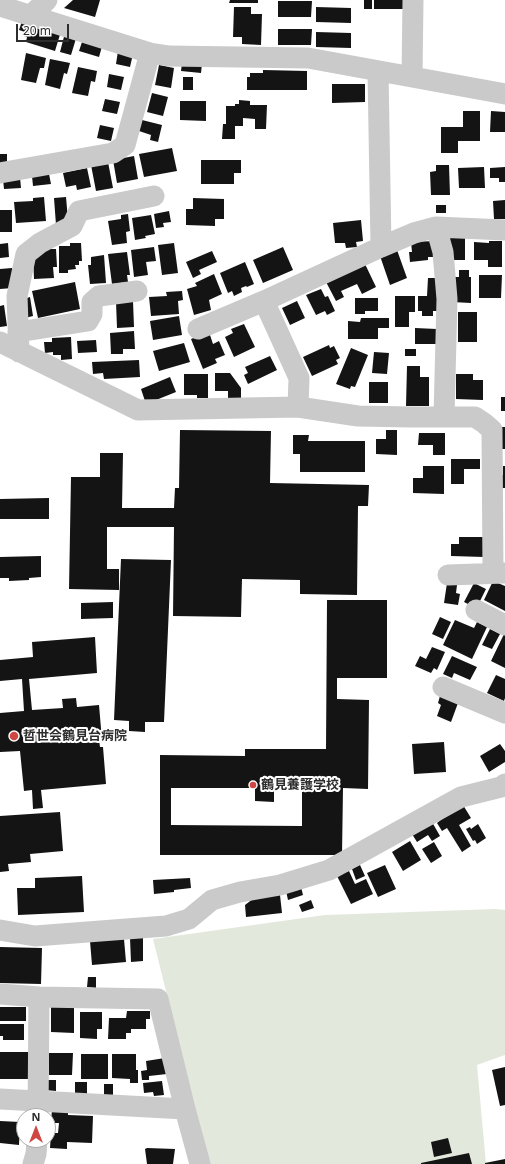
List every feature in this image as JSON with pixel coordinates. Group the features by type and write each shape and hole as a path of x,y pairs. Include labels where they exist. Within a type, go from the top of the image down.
{"street":[{"path":"30,16 47,0"},
{"path":"412,77 413,0"},
{"path":"0,6 150,53 169,56 308,58 505,94"},
{"path":"0,174 113,153 125,145 150,53"},
{"path":"378,71 381,247"},
{"path":"154,196 79,212 72,226 40,243 26,254 9,297 19,342 138,410 298,407 358,416 475,417 484,422 492,430 499,573 448,575"},
{"path":"436,227 443,252 447,299 444,417"},
{"path":"198,329 264,302 414,233 436,227 505,230"},
{"path":"0,342 19,342 88,320 92,314 92,302 99,296 137,292"},
{"path":"264,302 299,378 298,407"},
{"path":"476,610 505,625"},
{"path":"443,687 505,713"},
{"path":"0,930 35,936 166,926 189,919 212,900 240,892 280,885 329,870 461,797 501,787 505,784"},
{"path":"0,994 158,999 200,1164"},
{"path":"39,996 39,1108"},
{"path":"0,1099 35,1108"},
{"path":"56,1109 185,1109"}],"shaded area":[{"path":"495,909 505,910 505,1055 477,1065 486,1164 209,1164 153,939 325,915"}],"building":[{"path":"73,0 100,0 95,17 64,8"},
{"path":"230,0 258,0 258,3 229,3"},
{"path":"364,0 372,0 372,9 364,9"},
{"path":"374,0 403,0 403,9 374,9"},
{"path":"278,1 312,1 311,17 278,17"},
{"path":"234,7 251,7 251,14 262,14 261,45 242,44 242,37 233,37"},
{"path":"316,7 351,8 351,23 316,22"},
{"path":"23,18 62,28 55,51 26,42 27,37 24,36 25,32 19,30"},
{"path":"66,29 78,32 71,55 60,52"},
{"path":"278,29 312,29 311,45 278,45"},
{"path":"316,32 351,33 351,48 316,47"},
{"path":"84,36 103,43 99,57 79,51"},
{"path":"118,51 133,54 130,67 116,64"},
{"path":"26,53 46,58 44,68 40,68 36,83 21,80"},
{"path":"50,59 70,63 67,74 64,73 60,89 45,85"},
{"path":"182,63 202,64 201,73 181,71"},
{"path":"159,65 174,68 171,88 155,85"},
{"path":"78,67 97,71 95,82 91,81 88,96 72,93"},
{"path":"263,70 307,71 307,90 247,90 247,77 250,77 250,73 263,73"},
{"path":"109,74 124,77 121,90 107,87"},
{"path":"183,77 193,77 193,90 183,90"},
{"path":"332,84 365,84 365,102 332,103"},
{"path":"152,93 168,97 163,116 147,112"},
{"path":"105,99 120,102 117,114 102,111"},
{"path":"239,100 250,101 250,105 267,105 266,129 255,129 255,119 243,118 243,126 235,126 235,139 222,139 223,124 226,124 226,106 235,106 235,104 239,104"},
{"path":"180,101 206,101 206,121 180,120"},
{"path":"463,111 480,111 480,141 458,141 458,153 441,153 441,127 463,127"},
{"path":"491,111 505,112 505,132 490,132"},
{"path":"142,120 162,125 158,142 150,140 151,135 139,131"},
{"path":"100,125 114,128 111,141 97,138"},
{"path":"172,148 177,171 144,177 139,154"},
{"path":"0,154 7,154 7,167 0,168"},
{"path":"134,156 138,179 117,183 113,160"},
{"path":"201,160 241,160 241,173 234,173 234,184 201,184"},
{"path":"108,162 113,188 96,191 91,165"},
{"path":"436,165 449,165 450,195 431,195 430,172 436,171"},
{"path":"484,167 485,188 459,188 458,168"},
{"path":"505,167 505,182 499,182 499,178 490,178 490,168"},
{"path":"87,168 91,187 77,190 76,185 66,187 63,173"},
{"path":"49,174 51,184 33,186 32,176"},
{"path":"20,177 21,188 4,189 3,179"},
{"path":"44,197 46,221 16,223 14,202 33,201 33,198"},
{"path":"66,197 68,220 56,225 54,198"},
{"path":"193,198 224,199 224,219 215,219 215,226 186,225 186,209 193,209"},
{"path":"505,200 505,219 494,219 493,201"},
{"path":"436,205 446,205 446,213 436,213"},
{"path":"0,210 12,210 12,232 0,232"},
{"path":"169,211 171,222 163,223 164,227 156,228 154,214"},
{"path":"128,214 130,231 126,232 127,243 112,245 108,221 121,219 121,215"},
{"path":"151,215 155,234 145,236 146,238 135,240 132,218"},
{"path":"361,220 363,241 356,242 357,247 346,248 345,243 335,243 333,223"},
{"path":"447,233 465,233 465,260 450,260"},
{"path":"436,241 433,257 428,257 428,260 410,262 409,252 412,252 411,242"},
{"path":"489,241 502,241 502,267 488,267 488,260 474,260 474,242 489,243"},
{"path":"8,243 9,257 0,258 0,244"},
{"path":"70,243 81,243 82,261 79,261 79,265 75,265 76,269 68,270 68,273 59,273 59,246 70,246"},
{"path":"174,243 178,273 162,275 158,245"},
{"path":"154,247 156,261 146,262 148,275 134,277 131,250"},
{"path":"283,247 293,270 263,283 253,260"},
{"path":"43,249 56,249 57,267 53,267 54,278 34,279 33,254"},
{"path":"397,250 407,278 390,285 380,256"},
{"path":"212,251 217,262 199,270 201,274 193,278 186,262"},
{"path":"127,252 130,275 127,275 128,282 112,284 108,254"},
{"path":"104,255 106,283 90,284 88,265 91,265 91,257"},
{"path":"245,262 254,284 241,288 242,292 234,296 232,291 228,293 220,273"},
{"path":"365,264 376,287 362,294 357,284 341,291 344,297 336,301 326,282"},
{"path":"12,268 13,288 0,289 0,269"},
{"path":"459,270 469,270 469,277 471,277 471,303 452,302 453,277 459,277"},
{"path":"214,274 222,294 209,300 211,310 194,315 187,289 197,286 195,283"},
{"path":"479,275 502,275 501,298 479,298"},
{"path":"428,278 441,278 441,311 433,311 433,316 422,316 422,311 418,311 418,296 427,296"},
{"path":"75,282 80,309 38,318 32,291"},
{"path":"321,289 325,297 328,296 335,311 327,315 325,311 316,315 306,295"},
{"path":"182,291 183,300 178,301 179,314 151,316 149,297 167,296 166,292"},
{"path":"395,296 415,296 415,312 409,312 409,327 395,327"},
{"path":"30,297 33,316 25,318 24,299"},
{"path":"355,298 378,298 378,311 365,311 365,314 355,314"},
{"path":"133,301 134,327 117,328 116,302"},
{"path":"297,301 305,318 290,325 282,308"},
{"path":"4,305 7,326 0,327 0,306"},
{"path":"458,312 477,312 477,342 458,342"},
{"path":"179,316 182,335 153,340 150,321"},
{"path":"361,318 389,318 389,328 378,328 378,339 348,339 348,321 360,322"},
{"path":"244,324 255,347 234,357 225,337 233,333 231,329"},
{"path":"415,328 437,329 440,344 415,344"},
{"path":"134,331 135,349 123,349 123,354 111,354 110,333"},
{"path":"209,332 213,344 219,341 225,355 215,359 217,363 203,369 191,339"},
{"path":"71,337 72,359 61,360 61,355 53,355 53,352 45,353 44,342 52,342 52,338"},
{"path":"96,340 97,352 78,353 77,341"},
{"path":"184,343 190,362 159,371 153,351"},
{"path":"329,345 330,348 334,346 340,358 336,360 338,364 312,376 303,357"},
{"path":"351,348 368,355 355,387 351,386 350,389 336,384"},
{"path":"405,349 416,349 416,356 405,356"},
{"path":"374,352 389,353 387,374 372,373"},
{"path":"270,356 277,370 248,384 244,375 248,373 245,367"},
{"path":"139,360 140,377 104,379 103,373 93,374 92,362"},
{"path":"407,366 420,366 420,377 429,377 429,406 406,406"},
{"path":"215,373 230,373 241,388 241,398 228,398 228,391 215,391"},
{"path":"184,374 208,374 208,398 197,398 197,395 184,395"},
{"path":"456,374 473,374 473,380 483,380 483,400 456,399"},
{"path":"170,377 176,392 146,404 141,389"},
{"path":"369,382 388,382 388,403 369,403"},
{"path":"501,397 505,397 505,411 501,411"},
{"path":"499,427 505,427 505,449 499,449"},
{"path":"180,430 271,431 270,483 369,485 368,506 358,506 357,595 300,594 300,580 242,579 241,617 173,616 174,527 107,527 107,569 119,569 119,590 69,589 71,477 100,477 100,453 123,453 122,508 174,508 175,488 179,488"},
{"path":"386,430 397,430 397,455 376,454 376,439 386,439"},
{"path":"419,433 445,433 445,455 433,455 433,445 418,445"},
{"path":"293,435 309,435 308,441 365,441 365,472 300,472 300,454 293,454"},
{"path":"451,459 480,459 480,469 464,469 464,484 451,484"},
{"path":"423,466 444,466 444,494 413,493 413,478 423,478"},
{"path":"503,466 505,466 505,488 498,488 498,475 503,475"},
{"path":"49,498 49,519 0,519 0,499"},
{"path":"459,537 484,537 484,557 451,556 451,544 459,544"},
{"path":"41,556 41,577 29,578 29,580 9,581 9,578 0,578 0,557"},
{"path":"121,559 171,560 164,722 145,722 145,732 129,731 129,721 114,720"},
{"path":"493,581 505,586 505,611 484,600"},
{"path":"447,583 457,585 456,593 460,594 458,605 444,603"},
{"path":"474,583 486,589 478,605 470,605 464,602"},
{"path":"327,600 387,600 387,678 337,678 337,699 369,700 368,789 343,788 342,855 160,855 160,755 245,756 245,749 326,749","holes":["171,788 255,788 255,801 274,802 274,788 302,788 302,826 171,825"]},
{"path":"113,602 113,618 81,619 81,603"},
{"path":"440,617 451,622 443,639 432,634"},
{"path":"455,620 474,628 477,622 487,627 472,659 443,645"},
{"path":"490,629 500,634 492,649 482,645"},
{"path":"505,632 505,668 491,661"},
{"path":"95,637 97,673 29,679 32,710 63,708 62,699 76,698 77,707 99,705 102,740 99,740 100,747 103,747 106,784 41,790 43,808 33,809 32,790 24,791 20,751 0,752 0,713 24,711 22,679 0,681 0,660 33,657 32,642"},
{"path":"432,647 445,652 437,670 434,668 431,673 415,666 420,656 426,659"},
{"path":"452,656 477,667 470,680 454,673 452,678 443,674"},
{"path":"496,675 505,679 504,701 487,693"},
{"path":"440,696 458,703 451,722 437,716 441,705 438,703"},
{"path":"444,742 446,772 414,774 412,744"},
{"path":"500,744 505,751 505,762 489,772 480,756"},
{"path":"463,805 471,818 459,825 471,846 462,852 447,828 442,831 437,823 442,819 441,818"},
{"path":"60,812 63,851 30,854 31,862 8,864 9,871 0,872 0,816"},
{"path":"432,822 440,836 432,841 428,835 417,842 412,834"},
{"path":"478,824 486,838 477,844 475,840 473,841 466,829 470,827 471,829"},
{"path":"410,841 421,860 403,871 392,852"},
{"path":"434,842 442,856 431,863 422,849"},
{"path":"360,865 365,876 356,880 352,869"},
{"path":"385,865 396,889 378,897 367,873"},
{"path":"349,871 355,884 366,879 373,894 351,904 337,876"},
{"path":"82,876 84,912 18,915 17,888 35,888 35,878"},
{"path":"190,878 191,888 174,890 174,892 154,894 153,880"},
{"path":"301,887 303,895 288,900 286,891"},
{"path":"258,895 280,895 282,913 246,917 245,905"},
{"path":"311,900 314,908 302,912 299,905"},
{"path":"130,938 143,938 143,961 131,962"},
{"path":"124,939 126,962 92,965 90,941"},
{"path":"0,947 42,948 41,984 0,983"},
{"path":"88,977 96,977 96,988 87,987"},
{"path":"0,1007 26,1007 26,1021 0,1021"},
{"path":"51,1007 74,1007 74,1033 51,1032"},
{"path":"127,1011 150,1011 150,1019 146,1019 146,1029 131,1029 131,1033 126,1033 126,1039 108,1039 109,1018 126,1018"},
{"path":"80,1012 102,1012 102,1029 97,1029 97,1039 80,1038"},
{"path":"0,1024 24,1024 24,1040 3,1040 3,1036 0,1036"},
{"path":"0,1052 29,1052 29,1079 0,1079"},
{"path":"49,1053 73,1053 72,1075 49,1075"},
{"path":"81,1054 108,1054 108,1079 81,1079"},
{"path":"112,1054 136,1054 138,1083 130,1083 130,1079 112,1078"},
{"path":"165,1058 167,1074 149,1076 149,1080 142,1080 141,1071 147,1070 146,1061"},
{"path":"505,1067 505,1105 500,1106 492,1070"},
{"path":"45,1080 56,1080 56,1091 45,1090"},
{"path":"162,1081 164,1095 154,1096 153,1092 144,1093 143,1083"},
{"path":"75,1082 87,1082 87,1095 75,1095"},
{"path":"104,1084 113,1084 113,1095 104,1095"},
{"path":"56,1109 68,1110 68,1115 93,1116 92,1143 67,1142 67,1149 50,1148 56,1148 56,1133 58,1133 59,1123 56,1123"},
{"path":"0,1121 16,1122 16,1145 0,1143"},
{"path":"448,1138 452,1153 434,1157 431,1142"},
{"path":"145,1149 175,1149 173,1164 147,1164"},
{"path":"469,1153 472,1164 421,1164 421,1163"},
{"path":"505,1159 505,1164 485,1164 485,1163"}],"place":[{"name":"哲世会鶴見台病院","path":"14,736"},
{"name":"鶴見養護学校","path":"253,785"}]}
